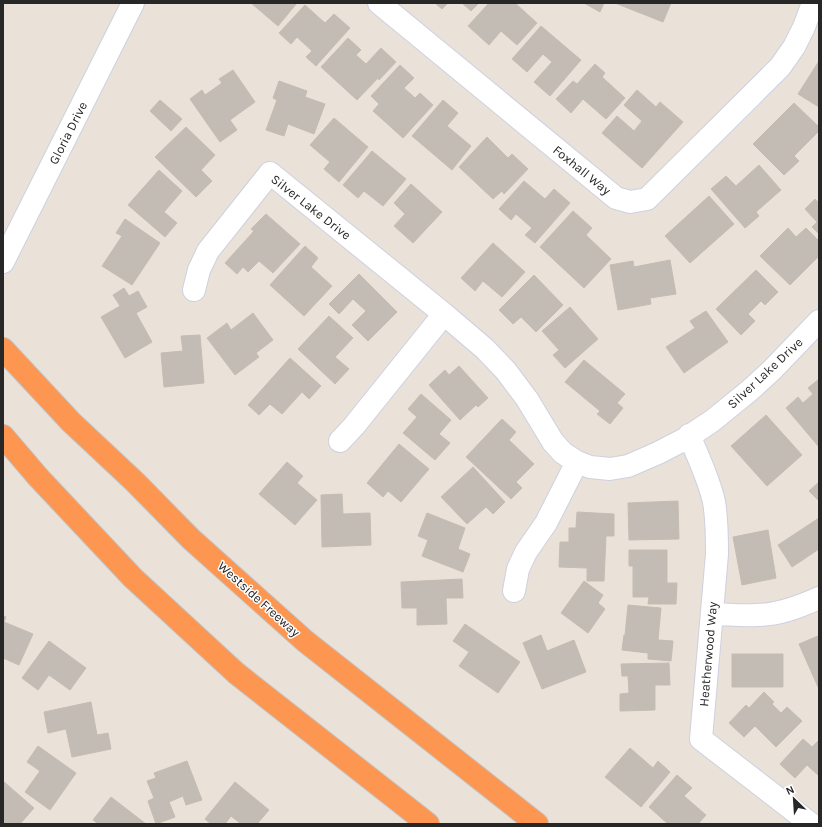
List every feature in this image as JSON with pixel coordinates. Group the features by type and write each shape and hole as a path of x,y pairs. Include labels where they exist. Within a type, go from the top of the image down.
{"highway":[{"name":"Westside Freeway","path":"3,349 71,422 135,482 191,539 294,631 537,824"},
{"path":"3,436 38,477 133,578 225,663 428,824"}],"street":[{"name":"Gloria Drive","path":"3,262 133,3"},
{"name":"Foxhall Way","path":"379,3 616,198 630,202 647,199 780,67 794,47 804,27 813,3"},
{"name":"Silver Lake Drive","path":"194,290 199,270 208,251 270,173 485,349 506,371 527,399 553,442 563,453 577,462 590,467 610,469 628,466 658,453 712,421 749,392 819,321"},
{"path":"340,441 354,426 444,314"},
{"name":"Heatherwood Way","path":"689,435 707,478 713,500 717,530 717,554 701,739 811,824"},
{"path":"514,591 518,569 526,552 546,523 577,462"},
{"path":"712,614 757,615 778,613 804,605 819,598"}],"building":[{"path":"251,3 297,3 278,26"},
{"path":"435,3 448,3 442,9"},
{"path":"462,3 479,3 471,11"},
{"path":"489,3 515,3 537,23 517,45 501,31 489,45 468,26"},
{"path":"584,3 604,3 600,12"},
{"path":"615,3 671,3 663,22"},
{"path":"305,5 325,23 334,14 350,28 316,66 306,57 312,51 297,37 291,44 279,33"},
{"path":"541,26 581,60 550,96 534,82 552,62 543,54 527,72 512,59"},
{"path":"348,38 361,50 356,55 366,64 381,48 396,62 357,100 321,67"},
{"path":"819,61 819,107 798,94"},
{"path":"595,64 605,73 602,77 625,98 606,119 583,99 571,113 556,99 573,81 577,84"},
{"path":"400,65 414,78 404,88 415,98 420,93 433,105 403,138 373,111 379,104 371,96"},
{"path":"233,70 255,102 230,120 237,130 220,142 190,99 202,90 205,95 222,83 219,79"},
{"path":"279,81 307,91 305,97 325,104 314,134 288,124 284,136 266,130 277,100 273,98"},
{"path":"637,90 656,107 660,102 683,122 642,168 602,133 617,116 634,131 642,121 624,105"},
{"path":"160,100 182,119 171,131 150,111"},
{"path":"443,100 458,113 447,126 471,146 452,170 412,136"},
{"path":"794,103 819,127 819,131 794,156 799,161 784,175 753,144"},
{"path":"334,118 368,147 339,182 324,169 330,162 310,145"},
{"path":"186,127 215,155 201,170 212,181 196,197 155,157"},
{"path":"487,137 508,158 512,154 528,169 504,194 502,191 493,199 459,167"},
{"path":"372,151 406,179 383,206 364,191 358,198 343,185"},
{"path":"759,165 781,190 756,212 759,216 745,228 711,189 726,176 736,186"},
{"path":"159,170 182,191 164,212 177,223 165,237 128,205"},
{"path":"524,181 545,199 554,189 570,203 535,243 525,235 532,228 516,214 511,220 499,209"},
{"path":"411,184 442,212 413,243 394,226 405,214 394,203"},
{"path":"709,196 734,224 690,263 665,236"},
{"path":"815,199 819,203 819,234 812,227 817,222 805,209"},
{"path":"573,211 592,228 586,235 611,259 584,288 540,247"},
{"path":"266,214 300,244 273,273 259,261 248,272 243,267 237,274 225,263 254,231 251,229"},
{"path":"125,219 160,243 132,285 102,266 122,236 116,233"},
{"path":"788,228 796,237 806,228 819,241 819,256 790,285 760,256"},
{"path":"493,243 525,272 502,297 483,281 475,291 461,278"},
{"path":"305,246 318,258 311,267 332,286 304,316 270,285"},
{"path":"670,260 676,294 650,298 651,304 618,310 610,265 633,261 634,267"},
{"path":"756,270 778,292 765,305 761,301 748,314 755,321 741,335 716,309"},
{"path":"359,274 397,312 368,341 352,325 366,311 353,299 339,314 329,304"},
{"path":"534,275 563,305 536,332 521,317 513,324 499,310"},
{"path":"124,288 129,296 138,291 147,307 136,313 152,342 125,358 101,317 120,306 113,295"},
{"path":"570,307 598,339 565,368 553,355 559,350 542,331"},
{"path":"706,311 728,342 684,373 666,347 695,328 690,321"},
{"path":"253,313 273,340 256,353 259,357 235,375 207,338 227,323 231,330"},
{"path":"329,316 353,338 335,357 349,369 335,384 298,349"},
{"path":"200,335 204,383 164,387 161,353 183,351 181,336"},
{"path":"290,358 321,386 309,399 302,392 282,414 270,404 259,415 248,405"},
{"path":"584,360 625,394 617,403 623,408 610,424 597,414 600,411 565,382"},
{"path":"459,366 488,398 478,407 476,405 460,420 429,385 445,370 449,375"},
{"path":"819,379 819,447 786,408 798,397 803,403 813,394 808,388"},
{"path":"421,394 451,420 439,434 450,443 435,460 403,433 417,417 408,409"},
{"path":"766,415 802,455 767,486 731,446"},
{"path":"502,419 516,432 509,440 534,464 516,482 522,488 511,499 466,457"},
{"path":"399,444 429,469 401,502 388,491 383,497 367,483"},
{"path":"287,462 303,476 297,483 317,500 295,525 259,494"},
{"path":"473,467 505,502 493,514 486,507 467,524 441,497"},
{"path":"819,482 819,501 809,491"},
{"path":"342,494 343,514 370,513 371,545 322,547 321,495"},
{"path":"678,501 679,539 629,540 628,503"},
{"path":"577,512 614,514 614,536 606,536 604,581 587,581 587,568 559,567 560,542 569,542 569,528 576,528"},
{"path":"427,513 465,528 458,549 470,554 463,572 422,556 428,540 418,536"},
{"path":"819,518 819,549 792,567 778,545"},
{"path":"768,530 776,578 742,585 733,537"},
{"path":"629,550 667,550 667,583 677,583 676,604 648,604 649,597 633,597 633,566 629,566"},
{"path":"462,579 463,598 446,598 447,624 417,625 417,608 402,608 401,582"},
{"path":"584,581 603,595 598,603 605,609 588,633 561,613"},
{"path":"628,605 661,608 658,640 673,641 671,661 648,659 648,653 622,650"},
{"path":"3,616 6,617 4,622 33,634 19,665 3,658"},
{"path":"465,624 520,662 498,693 459,666 469,652 453,641"},
{"path":"541,635 547,651 574,640 586,672 542,689 523,643"},
{"path":"818,636 819,686 818,687 799,644"},
{"path":"49,641 86,668 70,690 49,675 38,690 22,678"},
{"path":"732,654 783,654 783,687 732,687"},
{"path":"669,663 670,685 655,685 655,710 620,711 620,694 629,693 628,676 622,676 621,664"},
{"path":"764,692 774,702 772,704 781,713 787,707 802,721 776,747 755,726 744,737 729,723 746,705 749,708"},
{"path":"91,702 97,735 108,733 111,749 72,757 66,729 48,733 44,712"},
{"path":"803,739 812,747 819,740 819,776 807,765 795,778 780,764"},
{"path":"38,746 76,773 50,810 25,792 40,771 27,762"},
{"path":"630,748 653,768 658,761 670,772 641,807 605,777"},
{"path":"187,761 202,800 186,805 183,796 169,802 175,817 156,824 148,801 154,798 147,781 156,778 154,773"},
{"path":"677,775 692,788 684,796 706,815 698,824 668,824 649,807"},
{"path":"3,781 34,808 20,824 3,824"},
{"path":"235,782 269,810 257,824 241,824 231,816 225,824 211,824 205,819"},
{"path":"111,797 146,824 99,824 93,820"}]}
